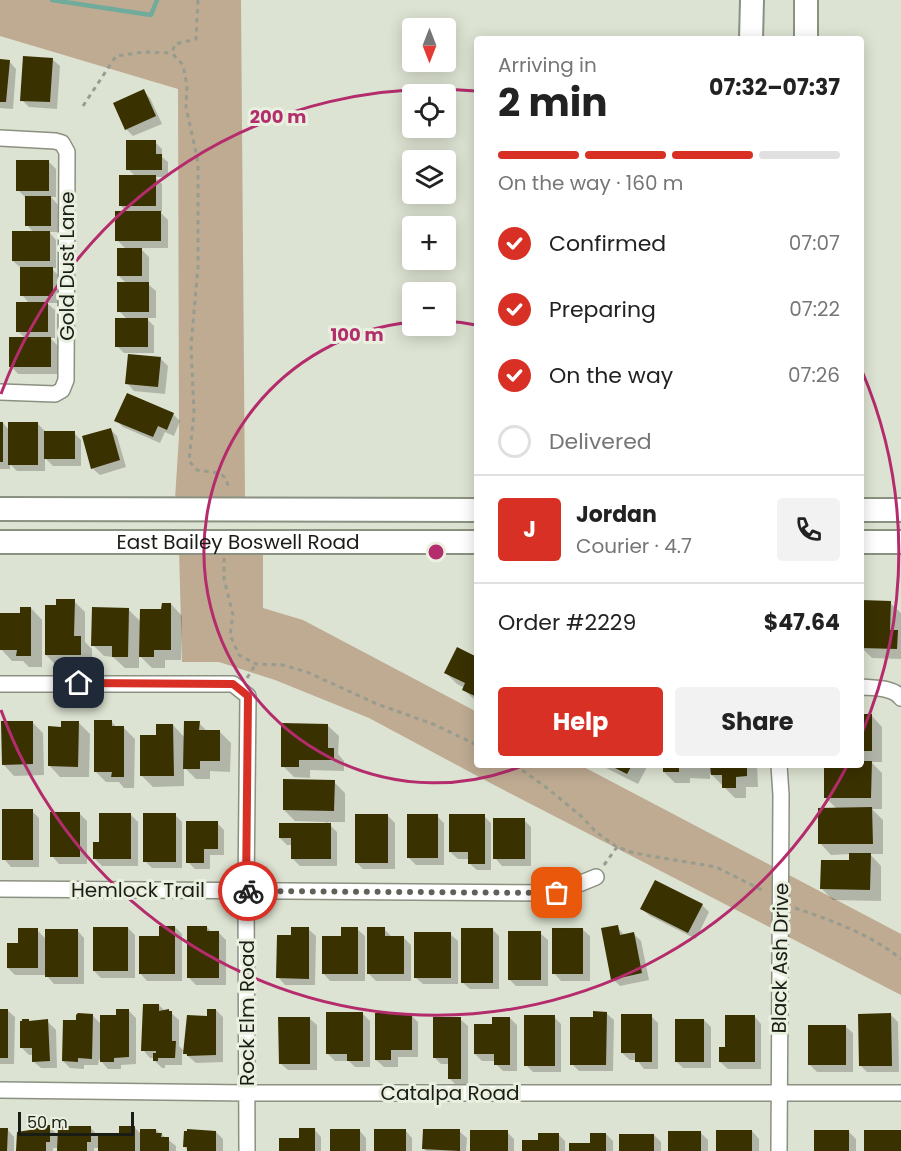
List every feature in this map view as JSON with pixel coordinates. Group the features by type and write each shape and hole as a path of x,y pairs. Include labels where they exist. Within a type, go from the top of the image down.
{"main road":[{"path":"752,0 752,36"},
{"path":"806,0 806,36"},
{"name":"East Bailey Boswell Road","path":"0,509 474,510"},
{"path":"864,510 901,510"},
{"name":"East Bailey Boswell Road","path":"0,542 474,542"},
{"path":"864,542 901,542"}],"street":[{"name":"Gold Dust Lane","path":"0,138 55,141 62,143 67,152 67,372 62,390 54,394 43,395 0,392"},
{"name":"Rock Elm Road","path":"0,684 233,684 248,696 246,1151"},
{"path":"864,687 886,689 899,694 901,698"},
{"name":"Black Ash Drive","path":"779,768 781,897 779,1151"},
{"name":"Hemlock Trail","path":"0,889 557,893 596,877"},
{"name":"Catalpa Road","path":"0,1090 247,1093 901,1093"}],"path":[{"path":"172,53 175,44 196,39 198,0"},
{"path":"83,106 116,56 144,52 172,53 183,65 187,86 186,107 198,162 198,267 191,345 194,413 189,461 197,470 219,473 226,478 229,495"},
{"path":"224,550 225,579 233,615 230,635 238,655 256,664 283,665 307,672 377,704 433,724 474,744"},
{"path":"519,768 547,788 581,816 596,832 617,847 634,853 717,867 757,889 781,897 788,905 842,924 901,959"},
{"path":"596,877 617,847"}],"shaded area":[{"path":"0,0 241,0 245,497 175,499 179,436 178,89 0,36"},
{"path":"179,549 263,551 263,608 303,620 474,710 474,768 586,768 901,934 901,995 369,718 275,680 219,662 182,662"}],"building":[{"path":"23,56 53,58 50,102 20,101"},
{"path":"0,59 10,60 6,102 0,102"},
{"path":"144,89 156,116 125,130 113,103"},
{"path":"126,140 156,140 156,154 162,154 162,170 126,170"},
{"path":"16,160 49,160 49,191 16,191"},
{"path":"119,175 156,175 156,206 119,206"},
{"path":"25,196 51,196 51,226 25,226"},
{"path":"115,211 161,211 161,241 115,241"},
{"path":"12,231 50,231 50,261 12,261"},
{"path":"117,248 142,248 142,276 117,276"},
{"path":"20,267 53,267 53,296 20,296"},
{"path":"117,282 149,282 149,312 117,312"},
{"path":"16,302 48,302 48,332 16,332"},
{"path":"115,318 148,318 148,347 115,347"},
{"path":"9,337 51,337 51,367 9,367"},
{"path":"128,354 161,357 158,387 125,384"},
{"path":"127,393 174,413 167,430 158,426 153,437 114,421"},
{"path":"0,422 3,422 3,462 0,462"},
{"path":"8,422 38,422 38,465 8,465"},
{"path":"111,428 120,460 91,469 82,436"},
{"path":"44,431 75,431 75,459 44,459"},
{"path":"56,599 75,599 74,636 81,636 81,655 45,655 45,605 56,605"},
{"path":"864,600 891,601 890,630 898,630 897,649 864,648"},
{"path":"162,603 171,603 171,650 154,650 154,657 139,657 140,609 161,609"},
{"path":"20,607 31,607 31,656 16,656 17,650 0,650 0,613 20,613"},
{"path":"92,607 129,608 128,657 112,657 112,646 91,646"},
{"path":"457,647 474,656 474,696 462,690 465,683 444,673"},
{"path":"864,714 872,714 872,751 864,751"},
{"path":"94,720 112,720 112,726 124,726 124,777 111,777 112,772 94,772"},
{"path":"1,721 33,721 33,764 2,765"},
{"path":"61,721 79,721 78,767 48,766 48,726 61,727"},
{"path":"184,721 200,721 199,730 220,730 220,761 200,761 200,769 183,769"},
{"path":"281,723 328,724 328,748 334,748 334,760 299,760 299,767 281,767"},
{"path":"156,724 173,724 174,776 140,776 140,735 156,735"},
{"path":"864,761 872,761 871,798 824,798 824,768 864,768"},
{"path":"615,768 630,768 627,774"},
{"path":"663,768 679,768 679,772 663,772"},
{"path":"710,768 747,768 747,776 736,777 736,788 722,788 722,775 711,775"},
{"path":"283,779 335,780 334,811 283,810"},
{"path":"872,807 873,844 818,844 818,808"},
{"path":"2,809 33,809 33,860 2,860"},
{"path":"50,812 80,812 80,857 50,857"},
{"path":"99,813 131,813 131,859 93,859 93,842 99,842"},
{"path":"143,813 176,813 176,862 143,862"},
{"path":"355,814 388,814 388,863 355,863"},
{"path":"407,814 438,814 438,858 407,858"},
{"path":"449,814 485,814 485,864 468,864 468,852 449,852"},
{"path":"493,818 525,818 525,859 493,859"},
{"path":"186,821 218,821 218,849 204,849 204,863 186,863"},
{"path":"279,823 331,823 331,859 291,859 291,838 279,838"},
{"path":"849,853 871,853 870,890 820,889 821,860 849,860"},
{"path":"655,880 703,904 688,933 640,909"},
{"path":"618,925 620,935 634,932 642,973 611,980 601,928"},
{"path":"159,926 175,926 175,974 139,974 139,936 159,936"},
{"path":"187,926 207,926 207,931 219,931 219,978 187,978"},
{"path":"93,927 128,927 128,971 93,971"},
{"path":"291,927 309,927 309,979 276,978 277,935 291,935"},
{"path":"341,927 358,927 358,974 322,974 322,936 341,936"},
{"path":"367,927 385,927 385,936 404,936 404,974 367,974"},
{"path":"18,928 38,928 38,968 7,968 7,943 18,943"},
{"path":"461,928 493,928 493,983 461,983"},
{"path":"552,928 583,928 583,974 552,974"},
{"path":"45,929 78,929 78,977 45,977"},
{"path":"508,931 541,931 541,980 508,980"},
{"path":"414,932 451,932 451,978 414,978"},
{"path":"143,1004 159,1004 159,1011 169,1009 172,1011 172,1041 176,1041 175,1058 158,1058 158,1061 153,1061 153,1053 156,1051 141,1051"},
{"path":"0,1009 8,1009 8,1058 0,1058"},
{"path":"116,1009 129,1009 129,1057 114,1058 114,1062 100,1062 100,1015 116,1015"},
{"path":"207,1009 216,1009 216,1055 187,1056 183,1054 187,1015 207,1016"},
{"path":"593,1011 607,1012 606,1065 570,1065 570,1017 593,1017"},
{"path":"326,1012 363,1012 363,1061 347,1061 347,1054 326,1054"},
{"path":"78,1013 93,1014 92,1059 78,1058 78,1062 62,1061 63,1020 76,1020"},
{"path":"375,1013 412,1013 412,1050 391,1050 391,1060 375,1060"},
{"path":"891,1013 892,1066 859,1066 858,1014"},
{"path":"621,1014 652,1014 652,1062 635,1062 635,1053 621,1053"},
{"path":"524,1015 555,1015 555,1066 524,1066"},
{"path":"725,1015 755,1015 755,1062 719,1062 719,1047 725,1047"},
{"path":"278,1017 310,1017 310,1064 279,1064"},
{"path":"433,1017 461,1017 461,1079 448,1079 448,1058 433,1058"},
{"path":"492,1017 510,1017 510,1065 494,1065 494,1054 474,1054 474,1024 492,1024"},
{"path":"29,1019 29,1021 48,1019 50,1061 32,1062 32,1048 20,1048 20,1021"},
{"path":"675,1019 704,1019 704,1062 675,1062"},
{"path":"808,1025 846,1025 846,1065 808,1065"},
{"path":"30,1125 50,1125 50,1142 46,1142 46,1151 16,1151 17,1132 30,1130"},
{"path":"91,1126 91,1142 87,1142 87,1151 57,1151 58,1127"},
{"path":"119,1126 135,1126 135,1151 98,1151 98,1134 119,1136"},
{"path":"0,1128 8,1128 7,1151 0,1151"},
{"path":"299,1128 315,1128 315,1151 279,1151 279,1138 299,1138"},
{"path":"140,1129 156,1129 156,1133 162,1133 161,1137 169,1137 169,1151 140,1151"},
{"path":"187,1129 216,1131 216,1151 187,1151 187,1147 183,1147 184,1131"},
{"path":"330,1129 360,1129 360,1151 330,1151"},
{"path":"374,1129 406,1129 406,1151 374,1151"},
{"path":"423,1129 460,1129 460,1151 422,1149"},
{"path":"470,1130 508,1130 508,1151 470,1151"},
{"path":"716,1130 752,1130 752,1151 716,1151"},
{"path":"814,1130 849,1130 849,1151 814,1151"},
{"path":"864,1130 901,1130 901,1151 864,1151"},
{"path":"668,1131 701,1131 701,1151 668,1151"},
{"path":"538,1133 559,1133 559,1151 522,1151 522,1140 538,1140"},
{"path":"590,1133 606,1133 606,1151 569,1151 569,1143 590,1143"},
{"path":"619,1134 654,1134 654,1151 619,1151"}],"waterway":[{"path":"52,0 151,15 157,0"}],"way so far":[{"path":"248,891 557,893"}],"route":[{"path":"79,683 233,684 248,696 246,891 248,891"}]}
